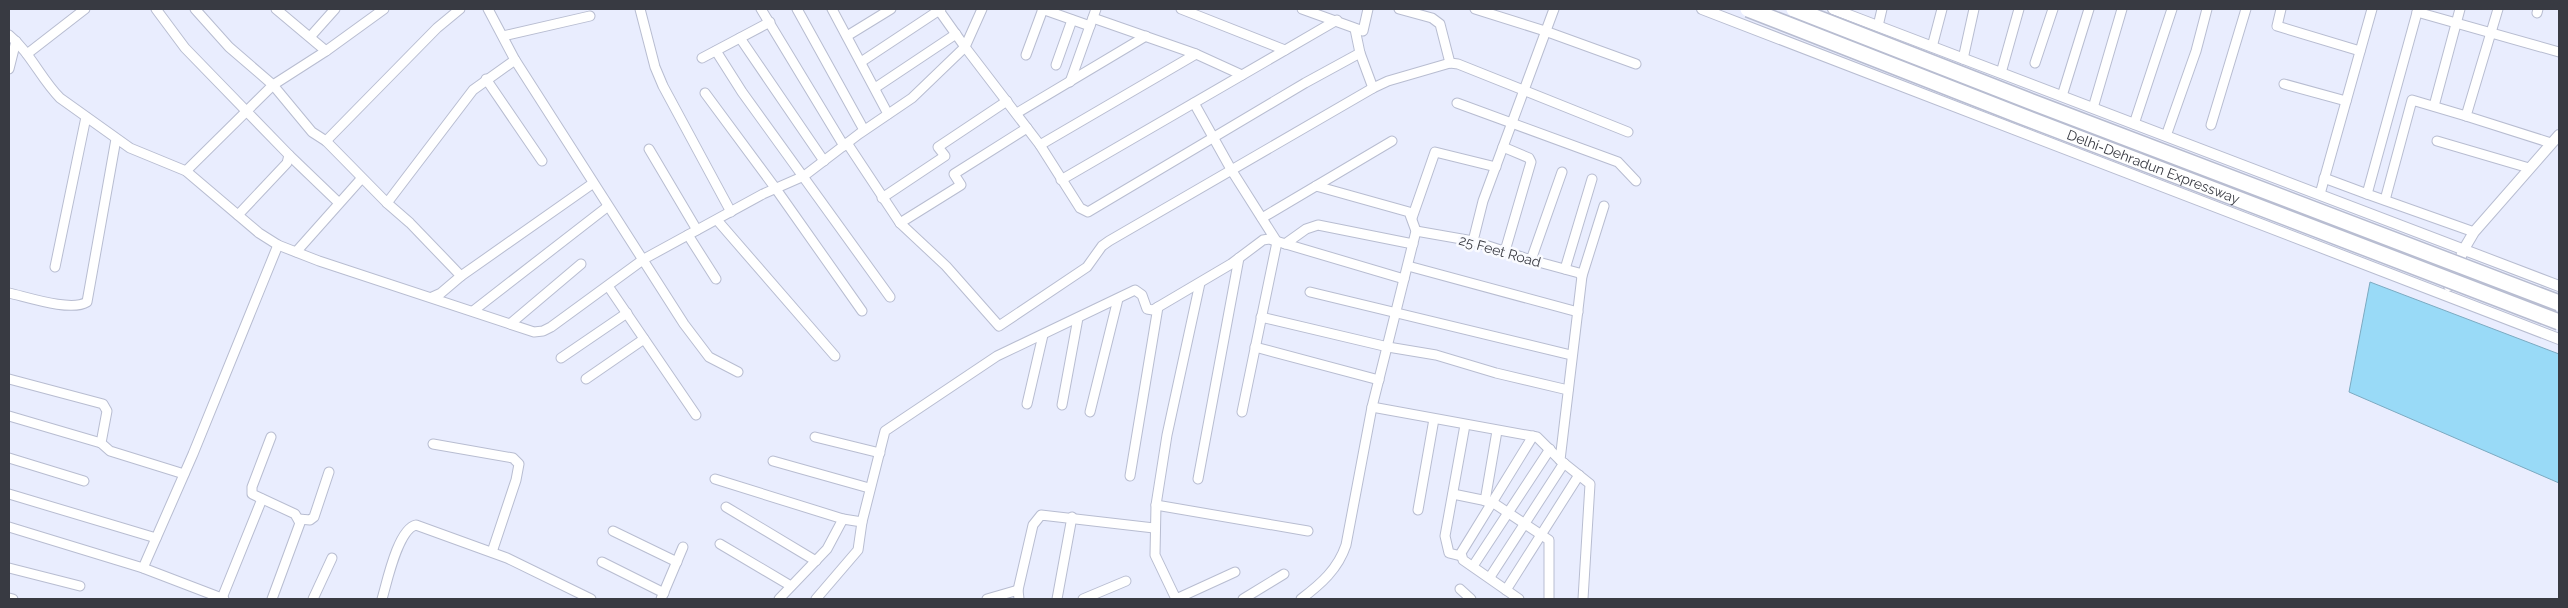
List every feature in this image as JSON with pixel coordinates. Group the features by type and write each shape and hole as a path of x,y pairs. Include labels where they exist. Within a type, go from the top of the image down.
{"highway":[{"name":"Delhi-Dehradun Expressway","path":"1748,9 2020,116 2559,322"},
{"name":"Delhi-Dehradun Expressway","path":"1794,9 2559,304"}],"street":[{"path":"27,54 85,9"},
{"path":"156,9 185,48 288,155 339,203"},
{"path":"195,9 229,47 273,85 312,132 326,141 461,276"},
{"path":"276,9 287,12 326,51"},
{"path":"310,37 335,9"},
{"path":"186,171 273,85 326,51 384,9"},
{"path":"326,141 437,28 460,9"},
{"path":"488,9 515,60 592,184 637,253 644,259 684,324 709,357 738,372"},
{"path":"640,9 655,67 663,86 731,212"},
{"path":"762,9 846,144 900,223 946,266 999,326 1087,267 1102,246 1109,241 1388,81 1450,63 1458,64 1628,132"},
{"path":"797,9 864,130"},
{"path":"847,36 891,9"},
{"path":"861,62 940,9 965,47 1008,100 1040,145 1080,208 1088,212 1360,53"},
{"path":"9,35 27,54 52,90 86,117 116,139 139,152 186,171 259,233 278,245 534,332 544,332 644,259 776,188 804,176 864,130 912,98 965,47 982,9"},
{"path":"1026,55 1042,9 1060,12 1072,20 1093,17 1196,54 1242,74"},
{"path":"1181,9 1285,50"},
{"path":"1302,9 1337,20 1363,31 1368,9"},
{"path":"1399,9 1432,18 1440,24 1450,63"},
{"path":"1475,9 1545,30 1636,64"},
{"path":"1473,241 1483,201 1554,9"},
{"path":"1702,9 2559,339"},
{"path":"1834,9 1880,17 1932,47 1966,50 2001,73 2065,88 2137,115 2320,194 2470,240"},
{"path":"1932,47 1942,9"},
{"path":"1966,50 1974,9"},
{"path":"2001,73 2019,9"},
{"path":"2035,64 2052,9"},
{"path":"2065,88 2089,9"},
{"path":"2095,100 2122,9"},
{"path":"2137,115 2172,9"},
{"path":"2169,128 2196,51 2207,9"},
{"path":"2211,125 2246,9"},
{"path":"2281,9 2277,26 2360,51"},
{"path":"2320,194 2372,9"},
{"path":"2434,106 2460,9"},
{"path":"2466,116 2498,9"},
{"path":"836,10 847,36 888,114"},
{"path":"2367,194 2417,10 2559,52"},
{"path":"502,36 590,16"},
{"path":"1070,82 1093,17"},
{"path":"1056,65 1072,20"},
{"path":"1062,180 1337,20"},
{"path":"702,58 770,22"},
{"path":"1355,29 1360,53 1373,88"},
{"path":"875,88 956,34"},
{"path":"1017,113 1146,36"},
{"path":"740,38 824,161"},
{"path":"9,69 16,41"},
{"path":"716,50 742,92 890,297"},
{"path":"1040,145 1196,54"},
{"path":"387,203 473,90 515,60"},
{"path":"486,79 542,161"},
{"path":"2284,84 2346,101"},
{"path":"705,93 776,188 862,311"},
{"path":"882,198 944,156 938,147 1008,100"},
{"path":"2385,200 2412,100 2551,143"},
{"path":"1194,103 1232,171 1262,218 1281,243"},
{"path":"1457,103 1618,162 1636,181"},
{"path":"56,267 86,117"},
{"path":"900,223 961,185 954,174 1027,128"},
{"path":"2445,294 2470,240 2559,134"},
{"path":"9,293 61,304 81,306 87,302 116,139"},
{"path":"1262,218 1392,141"},
{"path":"2437,141 2529,168"},
{"path":"1503,147 1531,160 1505,251"},
{"path":"649,149 697,230"},
{"path":"1412,218 1435,152 1496,167"},
{"path":"238,215 287,163 288,155"},
{"path":"1531,260 1562,172"},
{"path":"296,252 361,178"},
{"path":"2324,178 2385,200 2470,240 2559,286"},
{"path":"1565,269 1592,179"},
{"path":"432,298 442,293 461,276 592,184"},
{"path":"1307,598 1341,560 1346,545 1372,407 1416,231 1410,212 1316,186"},
{"path":"1490,577 1525,524 1562,461 1571,355 1582,276 1604,206"},
{"path":"473,311 607,207"},
{"path":"717,220 835,356"},
{"path":"1242,412 1255,347 1281,243 1306,229 1318,225 1412,244"},
{"name":"25 Feet Road","path":"1416,231 1473,241 1579,273 1582,276"},
{"path":"688,235 716,279"},
{"path":"816,599 858,550 869,488 886,431 893,424 997,356 1118,299 1130,291 1139,290 1147,309 1158,307 1200,283 1263,240 1268,239 1404,278"},
{"path":"143,568 184,474 278,245"},
{"path":"1198,479 1239,258"},
{"path":"510,324 582,264"},
{"path":"1408,266 1578,312"},
{"path":"1200,283 1167,435 1156,505 1154,528 1155,555 1176,599 1234,572"},
{"path":"608,286 696,415"},
{"path":"1310,292 1571,355"},
{"path":"1090,412 1118,299"},
{"path":"1130,476 1158,307"},
{"path":"561,358 627,313"},
{"path":"1262,317 1388,347 1436,355 1496,374 1568,390"},
{"path":"1062,405 1078,318"},
{"path":"1027,404 1042,335"},
{"path":"586,379 644,339"},
{"path":"1255,347 1379,380"},
{"path":"9,378 106,406 107,411 100,442"},
{"path":"1372,407 1537,437 1590,484 1583,599"},
{"path":"9,416 100,442 110,451 184,474"},
{"path":"1418,510 1434,419"},
{"path":"1465,425 1445,543 1449,553 1461,556 1519,599"},
{"path":"1488,501 1497,431"},
{"path":"271,436 252,487 252,494 295,514 299,519 298,528 272,599"},
{"path":"1461,556 1464,546 1488,501 1533,436"},
{"path":"815,437 880,453"},
{"path":"433,444 513,458 519,464 516,480 492,552"},
{"path":"1473,566 1550,449"},
{"path":"9,458 84,481"},
{"path":"773,461 869,488"},
{"path":"299,519 310,520 314,517 329,472"},
{"path":"1506,590 1579,475"},
{"path":"715,479 843,519 862,522"},
{"path":"9,494 156,538"},
{"path":"1453,494 1488,501 1541,534 1550,543 1549,599"},
{"path":"9,527 143,568 223,599 262,499"},
{"path":"1156,505 1308,531"},
{"path":"726,507 816,561"},
{"path":"1019,599 1018,590 1033,525 1037,518 1045,514 1154,528"},
{"path":"1057,599 1072,517"},
{"path":"779,599 832,542 843,519"},
{"path":"382,599 402,536 411,526 421,526 492,552 544,575 591,599"},
{"path":"613,531 677,562"},
{"path":"720,544 791,586"},
{"path":"602,562 663,596 683,547"},
{"path":"313,599 332,558"},
{"path":"9,568 80,586"},
{"path":"1244,599 1284,574"},
{"path":"1083,599 1126,580"},
{"path":"1460,589 1471,599"},
{"path":"988,599 1018,590"},
{"path":"9,598 13,599"}],"water":[{"path":"2370,282 2559,354 2559,483 2349,392"}]}
